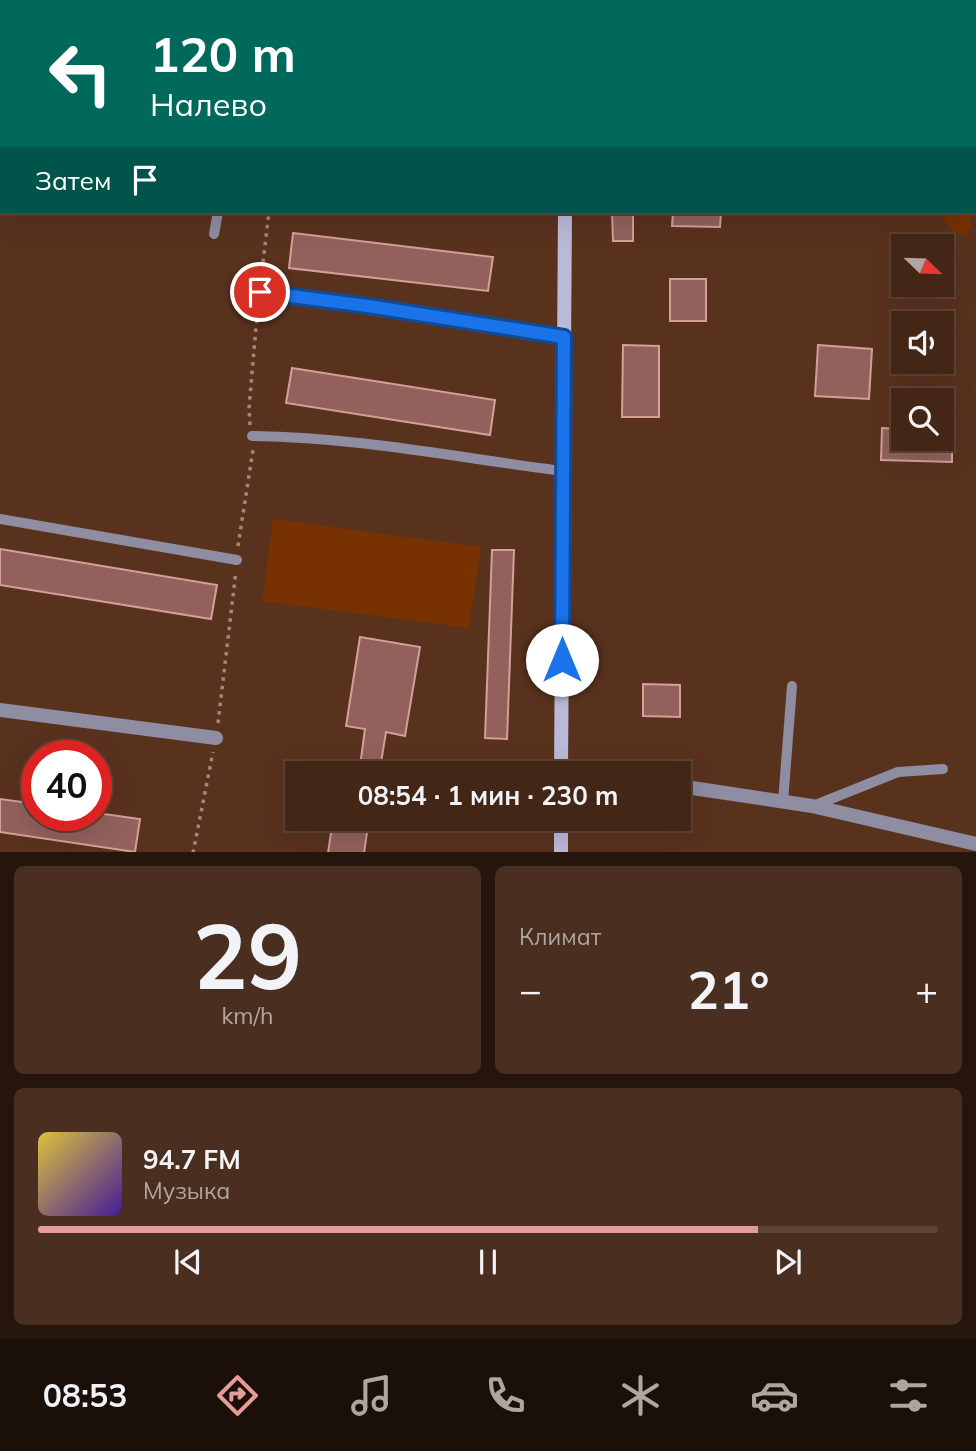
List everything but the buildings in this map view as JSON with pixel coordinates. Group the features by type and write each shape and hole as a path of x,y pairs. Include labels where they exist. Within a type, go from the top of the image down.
{"street":[{"path":"561,761 565,214"},
{"path":"0,710 216,738"},
{"path":"691,788 812,806 976,844"},
{"path":"561,831 561,852"}],"lane":[{"path":"214,234 218,214"},
{"path":"260,292 564,337"},
{"path":"252,436 373,443 564,471"},
{"path":"0,519 237,560"},
{"path":"783,802 792,686"},
{"path":"812,806 898,772 943,769"}],"path":[{"path":"193,852 216,738 253,447 248,408 269,214"}],"shaded area":[{"path":"942,214 970,214 972,227 965,235 952,230"},
{"path":"273,519 481,547 469,628 262,601"}],"route":[{"path":"260,292 564,337 562,660"}]}
